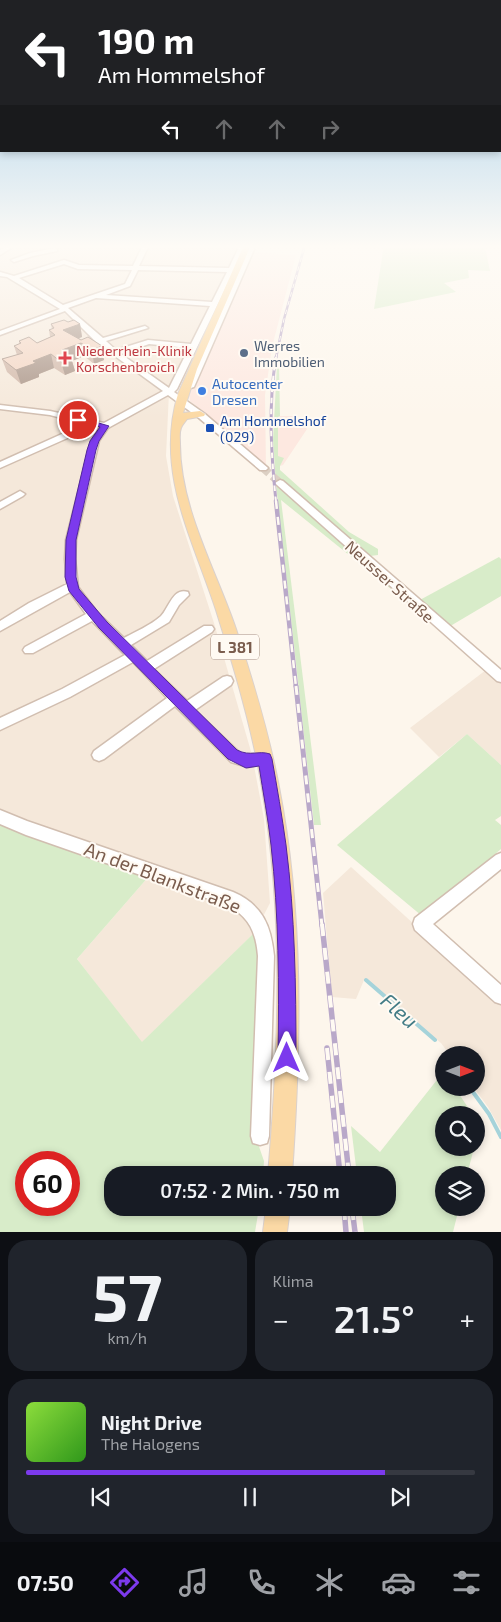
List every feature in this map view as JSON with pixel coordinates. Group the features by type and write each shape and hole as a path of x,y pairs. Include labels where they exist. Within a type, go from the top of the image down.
{"main road":[{"name":"L 381","path":"222,302 189,376 176,428 176,462 182,494 241,665 265,759 278,844 287,958 287,1066 281,1166"},
{"path":"176,428 184,416 200,414"},
{"path":"275,1232 277,1216"}],"street":[{"path":"55,302 64,308 115,353 200,414 263,468"},
{"path":"0,333 79,302"},
{"path":"193,302 215,304 174,388 105,426 94,441 71,540 70,568 72,586 77,596 93,615 237,758 246,761 265,759"},
{"path":"182,401 228,302"},
{"path":"100,341 145,328"},
{"path":"115,353 149,342 195,346"},
{"path":"0,407 37,411 105,426"},
{"path":"0,465 86,426 90,422"},
{"name":"Neusser Straße","path":"280,483 501,677"},
{"path":"0,506 20,494"},
{"path":"0,627 39,603 72,586"},
{"path":"122,645 165,619 175,602 184,595"},
{"path":"29,650 93,615"},
{"path":"146,668 208,629"},
{"path":"0,724 66,694 134,656"},
{"path":"186,709 227,681"},
{"path":"99,755 176,698"},
{"name":"An der Blankstraße","path":"0,817 233,900 253,914 263,930 266,956 260,1136"},
{"path":"501,860 421,924 501,996"}],"shaded area":[{"path":"0,302 213,302 169,392 166,456 173,496 214,623 252,755 264,819 270,903 255,932 142,1043 77,959 150,875 154,864 18,819 0,810"},
{"path":"229,302 284,302 272,347 265,395 266,468 214,420 190,401 189,395 196,374"},
{"path":"295,416 307,429 283,465 280,466 281,463 278,456 278,417"},
{"path":"486,670 501,682 501,765 467,734 439,757 410,728"},
{"path":"351,867 501,1003 501,1130 480,1096 485,1096 485,1046 443,1046 364,980 356,999 332,997 323,893"}],"green space":[{"path":"375,302 405,302 374,309"},
{"path":"277,365 279,365 280,416 278,417 278,456 284,458 280,470 349,532 378,549 378,555 370,556 366,554 281,480 276,485 273,440"},
{"path":"276,485 401,597 281,500 321,825 314,825"},
{"path":"499,557 501,559 501,596 447,628 418,601"},
{"path":"467,734 501,765 501,816 495,820 501,825 501,849 422,916 337,845"},
{"path":"0,822 150,875 77,959 142,1042 255,932 260,937 255,1135 264,1161 264,1166 104,1166 104,1216 258,1216 255,1232 0,1232"},
{"path":"435,1082 435,1096 460,1096 467,1106 435,1106 435,1156 472,1156 469,1166 435,1166 435,1216 457,1216 453,1232 364,1232 362,1216 396,1216 396,1166 356,1166 351,1126 380,1152"}],"building":[{"path":"64,320 68,322 74,320 80,324 63,330 81,340 88,337 102,346 92,350 81,343 62,350 71,358 61,362 51,354 33,361 36,363 16,370 2,359 23,353 14,346 21,343 19,341 29,337 37,343 55,335 49,330 54,328 51,324"}],"waterway":[{"name":"Fleu","path":"366,980 435,1040"},
{"name":"Fleu","path":"476,1096 489,1114 501,1137"}],"tunnel":[{"path":"263,468 280,483"}],"railway":[{"path":"276,358 289,302"},
{"path":"276,357 273,375 271,429 276,502"},
{"path":"276,501 296,687"},
{"path":"296,686 322,926"},
{"path":"322,924 348,1166"},
{"path":"327,1048 339,1166"},
{"path":"345,1216 346,1232"},
{"path":"353,1216 355,1232"}],"place":[{"name":"Werres Immobilien","path":"244,353"},
{"name":"Niederrhein-Klinik Korschenbroich","path":"65,358"},
{"name":"Autocenter Dresen","path":"202,391"},
{"name":"Am Hommelshof (029)","path":"210,428"}],"route":[{"path":"78,420 105,426 94,441 91,450 71,540 70,577 74,591 93,615 232,755 239,760 246,761 265,759 278,844 284,909 288,984 287,1058"}]}
